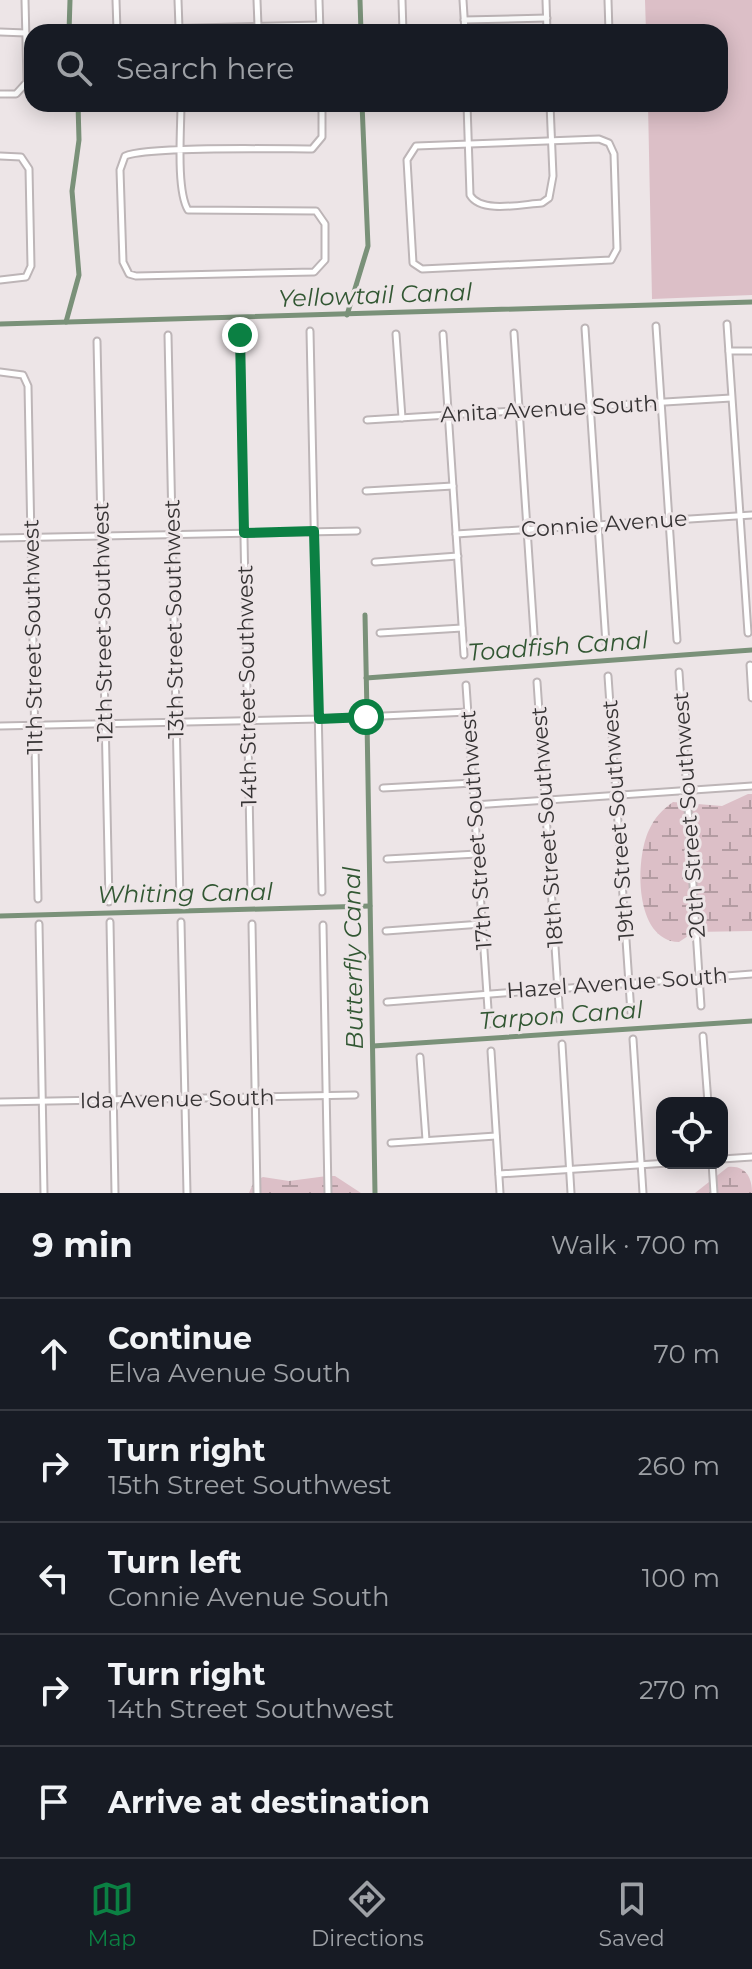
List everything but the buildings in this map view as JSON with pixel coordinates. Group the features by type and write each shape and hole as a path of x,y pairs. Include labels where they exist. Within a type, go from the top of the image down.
{"street":[{"path":"25,0 26,24"},
{"path":"116,0 117,24"},
{"path":"178,0 179,24"},
{"path":"257,0 258,24"},
{"path":"319,0 320,24"},
{"path":"402,0 403,24"},
{"path":"463,0 464,24"},
{"path":"546,0 547,24"},
{"path":"608,0 609,24"},
{"path":"464,20 547,18"},
{"path":"0,32 24,33"},
{"path":"0,94 24,89"},
{"path":"181,112 182,152 183,203 188,210 316,211 325,224 325,260 319,270 129,274 123,262 120,170 125,156 182,152 312,149 319,144 321,112"},
{"path":"467,112 470,195 474,201 484,205 542,203 549,198 550,112"},
{"path":"599,139 609,143 614,154 617,249 611,260 417,267 411,259 410,241 407,160 411,149 469,144 599,139"},
{"path":"0,156 26,160 29,169 30,272 20,279 0,280"},
{"path":"727,324 748,633"},
{"path":"656,326 677,640"},
{"path":"585,328 606,644"},
{"path":"310,331 322,892"},
{"path":"514,333 535,649"},
{"path":"396,334 402,418"},
{"path":"443,334 464,655"},
{"name":"13th Street Southwest","path":"168,335 180,902"},
{"name":"14th Street Southwest","path":"240,335 251,893"},
{"name":"12th Street Southwest","path":"97,341 109,902"},
{"path":"729,351 752,351"},
{"name":"11th Street Southwest","path":"0,372 23,375 28,386 38,899"},
{"name":"Anita Avenue South","path":"367,420 731,398"},
{"path":"366,491 453,486"},
{"name":"Connie Avenue","path":"456,534 752,515"},
{"path":"0,538 357,531"},
{"path":"375,562 458,556"},
{"path":"380,633 462,628"},
{"path":"750,665 752,698"},
{"name":"20th Street Southwest","path":"679,672 701,1006"},
{"name":"19th Street Southwest","path":"608,676 631,1013"},
{"name":"18th Street Southwest","path":"537,682 560,1020"},
{"name":"17th Street Southwest","path":"466,685 489,1024"},
{"path":"0,726 319,719 468,712"},
{"path":"383,788 473,783"},
{"path":"474,805 752,786"},
{"path":"387,859 477,854"},
{"path":"110,922 115,1193"},
{"path":"181,922 187,1193"},
{"path":"39,924 44,1193"},
{"path":"252,924 257,1193"},
{"path":"386,931 482,924"},
{"path":"323,925 328,1193"},
{"name":"Hazel Avenue South","path":"387,1002 487,995 492,991 752,974"},
{"path":"703,1036 708,1097"},
{"path":"633,1039 643,1193"},
{"path":"562,1044 571,1193"},
{"path":"491,1051 500,1193"},
{"path":"420,1057 426,1140"},
{"name":"Ida Avenue South","path":"0,1102 355,1095"},
{"path":"391,1143 496,1136"},
{"path":"728,1159 752,1157"},
{"path":"499,1174 656,1164"},
{"path":"712,1169 714,1193"}],"green space":[{"path":"645,0 752,0 752,295 652,299 648,112 728,112 728,24 646,24"},
{"path":"752,794 752,931 694,932 679,942 664,938 653,928 642,896 641,860 651,825 673,802 722,806"},
{"path":"728,1167 744,1170 751,1182 752,1193 695,1193"},
{"path":"335,1176 361,1193 249,1193 254,1181 263,1177 289,1181"}],"waterway":[{"path":"69,24 70,0"},
{"path":"360,0 361,24"},
{"path":"66,322 79,275 72,191 79,140 78,112"},
{"path":"347,315 368,246 362,112"},
{"name":"Yellowtail Canal","path":"0,324 752,302"},
{"name":"Butterfly Canal","path":"365,615 367,713"},
{"name":"Toadfish Canal","path":"366,678 752,650"},
{"name":"Butterfly Canal","path":"367,721 375,1193"},
{"name":"Whiting Canal","path":"0,916 370,906"},
{"name":"Tarpon Canal","path":"373,1046 752,1021"}],"route":[{"path":"240,335 244,533 314,531 319,719 366,717"}]}
